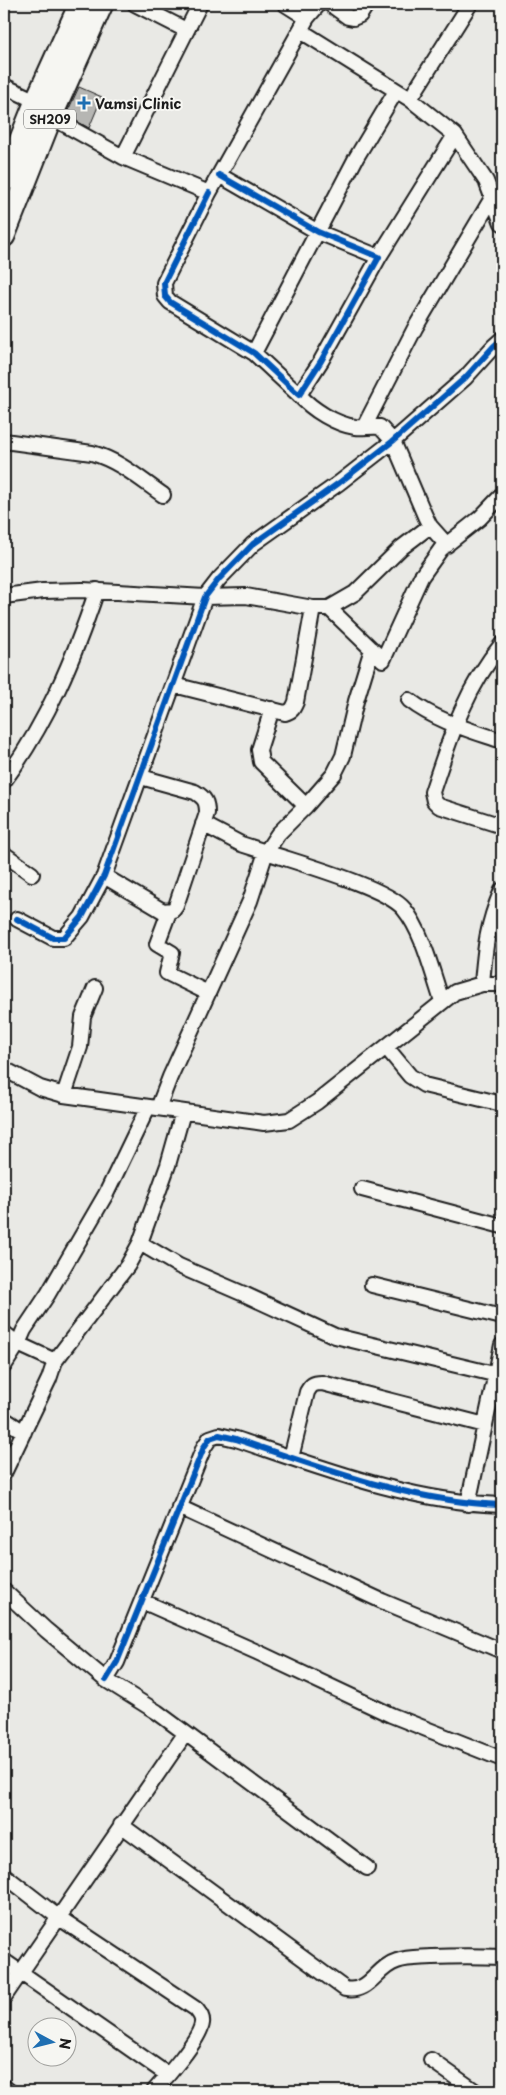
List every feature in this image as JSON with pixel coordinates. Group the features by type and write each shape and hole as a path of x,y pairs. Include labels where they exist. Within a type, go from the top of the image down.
{"main road":[{"name":"SH209","path":"4,181 36,101 80,4"},
{"name":"SH209","path":"4,236 51,117 102,4"}],"street":[{"path":"135,4 186,30"},
{"path":"123,157 200,4"},
{"path":"284,4 307,18"},
{"path":"319,4 307,18 209,192 164,283 165,296 170,302 254,353 311,408 354,427 364,427 387,434 430,526 447,545"},
{"path":"330,4 348,17 357,18 366,4"},
{"path":"410,99 470,4"},
{"path":"301,31 410,99 455,135 486,181 502,223"},
{"path":"4,86 36,101"},
{"path":"254,353 356,158 396,91"},
{"path":"51,117 123,157 209,192"},
{"path":"299,395 321,361 379,257 455,135"},
{"path":"219,174 318,232 379,257"},
{"path":"364,427 415,328 492,198"},
{"path":"17,919 53,938 64,938 82,918 104,876 205,597 219,579 253,544 340,483 387,434 465,378 502,339"},
{"path":"4,441 105,457 121,465 163,495"},
{"path":"329,608 383,660 421,577 441,549 480,518 502,495"},
{"path":"4,596 43,591 97,590 205,597 246,596 313,608 329,608 355,593 401,548 430,526"},
{"path":"4,781 34,736 69,668 97,590"},
{"path":"174,685 285,713 293,710 313,608"},
{"path":"502,644 488,661 468,694 454,726 432,792 434,801 438,806 502,826"},
{"path":"4,1366 106,1194 170,1077 250,901 266,852 278,834 334,774 343,756 356,701 372,649"},
{"path":"409,700 421,709 454,726 502,741"},
{"path":"272,709 259,750 261,762 306,806"},
{"path":"141,777 195,792 203,797 207,804 207,813 176,906 169,912 157,944 172,953 167,973 208,993"},
{"path":"203,824 241,844 327,872 390,897 403,908 417,932 442,1001"},
{"path":"4,854 32,874"},
{"path":"104,876 163,911 169,912"},
{"path":"482,984 486,939 492,913 502,890"},
{"path":"4,1069 40,1088 64,1095 264,1123 289,1120 317,1102 455,992 482,984 502,984"},
{"path":"64,1095 80,1047 83,1017 95,988"},
{"path":"386,1047 410,1076 424,1085 502,1104"},
{"path":"4,1473 49,1379 55,1360 128,1265 140,1243 168,1165 183,1112"},
{"path":"362,1189 502,1226"},
{"path":"140,1243 179,1266 335,1336 499,1375"},
{"path":"372,1285 502,1317"},
{"path":"4,1333 18,1344 55,1360"},
{"path":"468,1504 485,1425 499,1375 502,1345"},
{"path":"291,1458 307,1392 314,1383 322,1383 485,1425"},
{"path":"4,1419 24,1432"},
{"path":"106,1680 117,1662 179,1507 204,1447 210,1438 218,1435 236,1439 291,1458 398,1490 468,1504 502,1505"},
{"path":"179,1507 382,1601 502,1651"},
{"path":"4,1591 46,1630 106,1680 157,1712 366,1868"},
{"path":"142,1601 257,1652 391,1715 502,1759"},
{"path":"4,1997 185,1734"},
{"path":"121,1826 345,1988 353,1990 360,1988 368,1984 389,1964 408,1958 502,1957"},
{"path":"4,1875 58,1917 196,2009 201,2015 203,2022 201,2030 154,2091"},
{"path":"4,1961 168,2075"},
{"path":"431,2060 475,2091"},
{"path":"4,2087 9,2091"}],"building":[{"path":"79,87 102,97 89,128 66,115"}],"cycle path":[{"path":"209,193 164,283 165,296 170,302 254,353 299,395 321,361 379,257 318,232 219,175"},
{"path":"17,919 53,938 64,938 82,917 104,876 205,597 219,579 253,544 339,483 393,441 465,378 502,339"},
{"path":"106,1680 117,1662 204,1447 210,1438 219,1435 236,1439 367,1482 434,1498 502,1505"}],"place":[{"name":"Vamsi Clinic","path":"84,103"}]}
